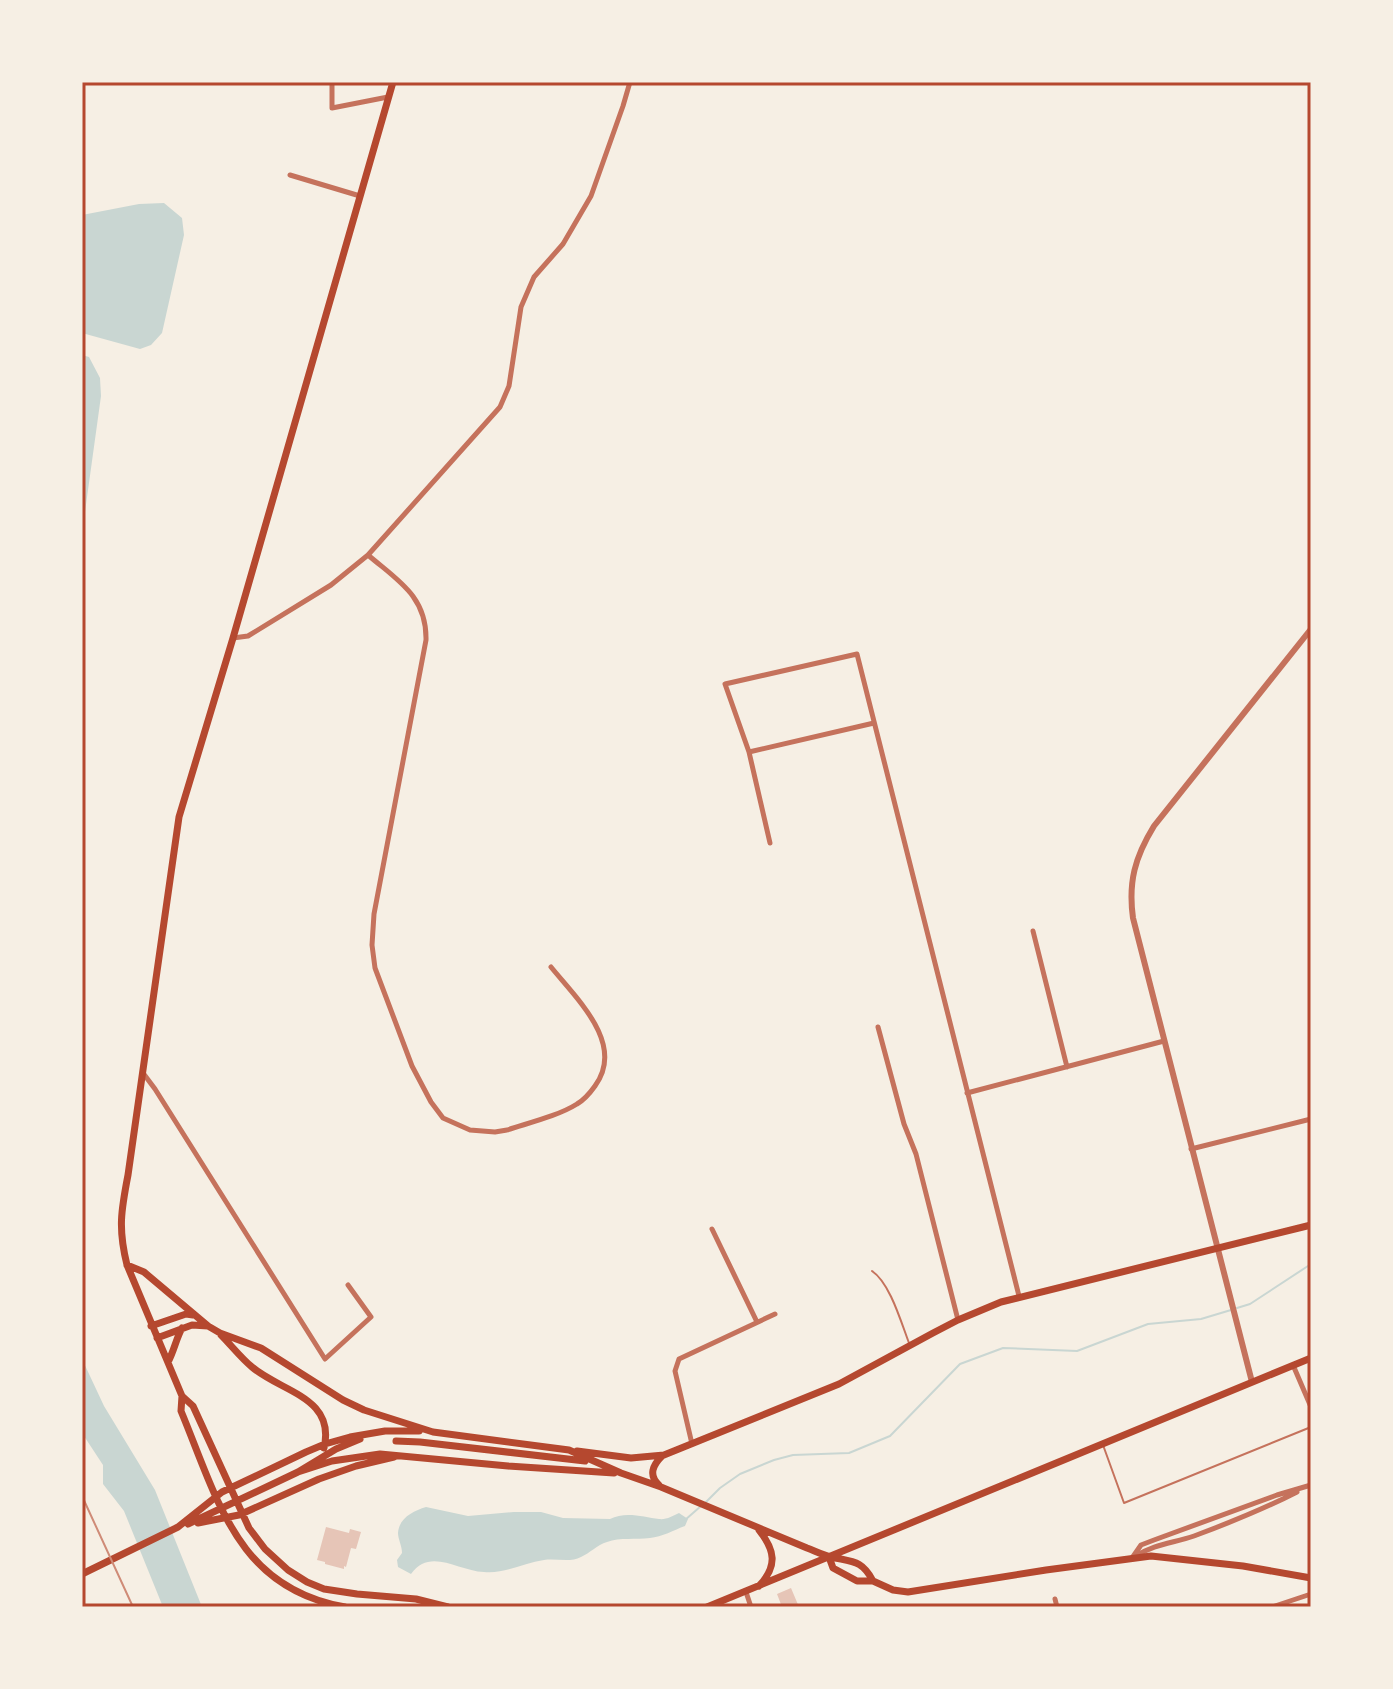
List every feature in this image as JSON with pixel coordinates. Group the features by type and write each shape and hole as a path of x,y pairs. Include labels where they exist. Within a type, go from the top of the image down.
{"main road":[{"path":"393,82 179,817 120,1214 121,1243 151,1326 182,1396 193,1406 249,1528 265,1549 288,1570 324,1589 416,1599 448,1607"},
{"path":"178,1527 222,1492 325,1444 385,1431 433,1432 631,1458 664,1455 830,1388 958,1320 1019,1296 1311,1225"},
{"path":"127,1265 144,1272 220,1333 261,1348 354,1405 433,1432"},
{"path":"151,1326 186,1314 196,1316"},
{"path":"157,1338 192,1325 208,1326"},
{"path":"168,1363 182,1328"},
{"path":"220,1333 252,1368 310,1402 321,1412 325,1444 320,1458"},
{"path":"707,1607 1311,1358"},
{"path":"182,1396 181,1411 224,1513 241,1543 263,1569 286,1587 308,1598 345,1607"},
{"path":"298,1472 336,1449 374,1433"},
{"path":"396,1441 595,1462"},
{"path":"569,1450 829,1557 851,1560 866,1568 873,1581"},
{"path":"82,1575 298,1472 362,1455 416,1456 621,1473"},
{"path":"661,1487 654,1480 652,1471 664,1455"},
{"path":"178,1527 239,1515 319,1479 395,1456"},
{"path":"82,1575 312,1465"},
{"path":"757,1587 770,1572 773,1558 769,1543 758,1529"},
{"path":"829,1557 833,1568 857,1581 873,1581 894,1590 921,1591 1151,1556 1243,1566 1311,1578"}],"street":[{"path":"332,82 332,108 389,97"},
{"path":"233,638 248,636 331,585 368,555 493,416 506,397 509,386 521,307 534,277 563,244 591,196 630,82"},
{"path":"290,175 360,196"},
{"path":"368,555 414,595 427,628 374,914 372,945 375,968 412,1066 443,1118 470,1130 507,1130 576,1105 595,1086 605,1062 601,1035 551,967"},
{"path":"1252,1382 1131,906 1131,884 1139,854 1154,826 1311,629"},
{"path":"770,843 749,752 725,684 857,654 1019,1296"},
{"path":"749,752 874,723"},
{"path":"1033,931 1067,1067"},
{"path":"878,1027 904,1124 916,1154 958,1320"},
{"path":"967,1093 1164,1041"},
{"path":"143,1073 325,1359 371,1317 348,1285"},
{"path":"1191,1149 1311,1119"},
{"path":"712,1229 757,1322"},
{"path":"692,1444 675,1371 676,1362 682,1356 775,1314"},
{"path":"1293,1365 1311,1407"},
{"path":"1132,1558 1141,1545 1308,1486"},
{"path":"746,1592 751,1607"},
{"path":"1272,1607 1311,1594"},
{"path":"1055,1599 1057,1607"}],"lane":[{"path":"872,1271 886,1287 910,1346"},
{"path":"1102,1443 1124,1503 1311,1427"}],"shaded area":[{"path":"164,203 182,218 184,235 162,333 151,345 140,349 82,333 82,215 139,204"},
{"path":"82,355 89,357 100,378 101,396 82,554"},
{"path":"82,1359 104,1406 155,1490 202,1607 163,1607 124,1511 103,1484 103,1465 82,1433"},
{"path":"426,1507 468,1516 541,1512 563,1518 610,1519 628,1515 662,1519 679,1513 688,1519 685,1526 663,1535 612,1540 572,1560 544,1560 492,1572 474,1571 436,1561 419,1566 411,1574 398,1567 397,1560 402,1553 399,1528 408,1516"}],"building":[{"path":"326,1527 349,1533 350,1529 361,1532 356,1549 351,1548 344,1569 317,1560"},
{"path":"791,1588 799,1607 782,1607 777,1594"}],"waterway":[{"path":"1237,1308 1250,1304 1311,1264"},
{"path":"706,1502 740,1474 774,1460 793,1455 849,1453 890,1436 960,1364 1003,1348 1077,1351 1148,1324 1201,1319 1231,1310"},
{"path":"685,1520 701,1506"}],"railway":[{"path":"82,1496 133,1607"}]}
